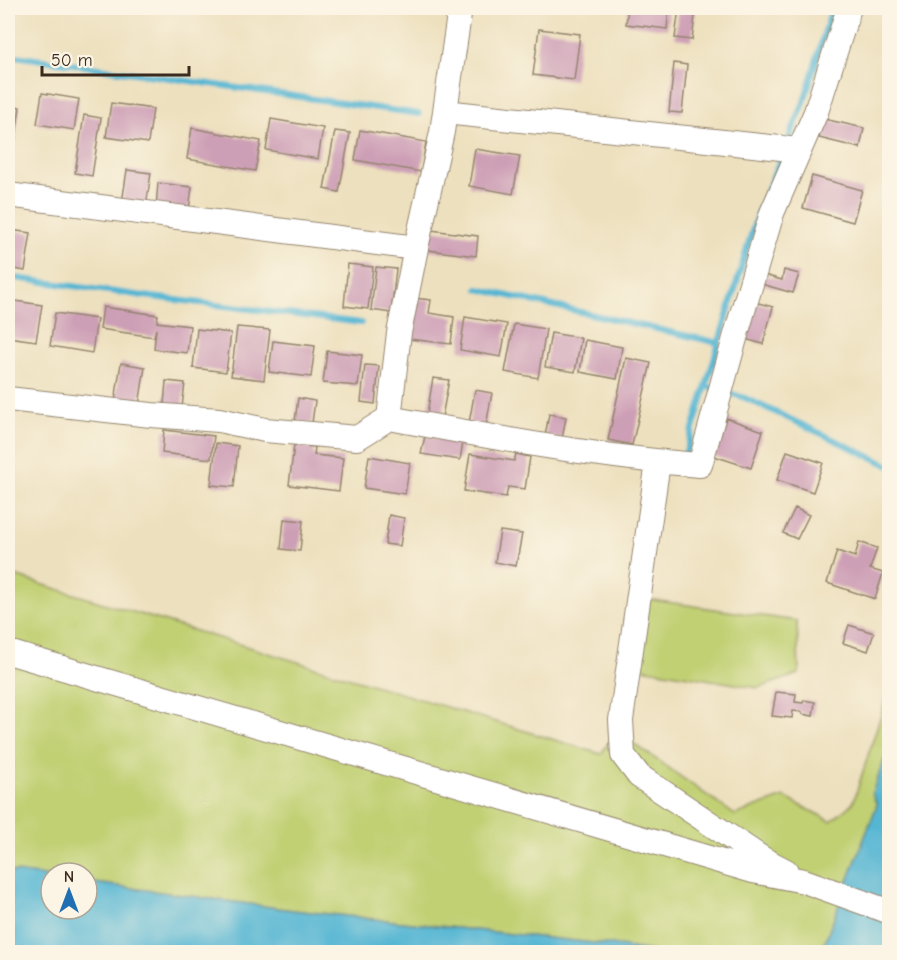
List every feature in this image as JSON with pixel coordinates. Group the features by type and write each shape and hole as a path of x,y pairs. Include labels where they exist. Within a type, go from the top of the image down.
{"street":[{"path":"389,418 399,333 444,122 460,8"},
{"path":"8,399 219,420 265,430 357,438 389,418 536,446 658,462 700,465 772,213 816,112 849,8"},
{"path":"444,122 799,150"},
{"path":"8,195 416,248"},
{"path":"658,462 621,720 622,755 639,777 763,859 804,881"},
{"path":"8,652 753,872 804,881 890,912"}],"green space":[{"path":"8,574 601,754 616,731 735,815 784,797 831,821 853,803 886,699 889,676 889,747 872,793 877,805 821,952 657,952 293,910 99,884 99,861 39,861 39,875 8,871"},
{"path":"646,599 797,621 799,674 758,688 641,668"}],"water":[{"path":"889,747 889,952 821,952 877,805 872,793"},
{"path":"8,871 39,875 39,921 99,921 99,884 293,910 657,952 8,952"}],"building":[{"path":"628,8 669,8 667,29 626,24"},
{"path":"679,8 696,8 692,40 675,38"},
{"path":"539,29 580,34 574,80 533,75"},
{"path":"674,63 687,65 682,113 669,112"},
{"path":"42,93 79,99 74,130 37,124"},
{"path":"111,103 153,109 148,143 106,137"},
{"path":"8,105 20,107 15,142 8,141"},
{"path":"84,115 101,118 92,176 75,173"},
{"path":"271,119 323,128 318,159 266,150"},
{"path":"824,119 864,128 860,148 819,138"},
{"path":"192,128 261,141 255,171 187,159"},
{"path":"360,130 426,142 421,172 355,160"},
{"path":"335,131 350,133 339,192 324,189"},
{"path":"475,149 520,156 513,194 469,186"},
{"path":"127,170 151,173 146,207 122,203"},
{"path":"812,176 862,190 853,222 803,208"},
{"path":"158,183 192,187 189,210 156,207"},
{"path":"10,230 31,233 25,271 8,268"},
{"path":"431,230 478,236 476,256 428,250"},
{"path":"348,264 373,267 368,309 344,306"},
{"path":"376,267 396,269 391,313 371,310"},
{"path":"784,270 799,274 793,293 761,284 764,275 782,280"},
{"path":"414,298 431,300 429,313 454,317 451,344 409,339"},
{"path":"8,300 42,305 36,341 8,337"},
{"path":"755,302 773,307 763,344 745,339"},
{"path":"103,307 158,315 157,322 190,326 187,353 154,349 156,329 154,337 100,329"},
{"path":"55,313 97,319 92,353 50,346"},
{"path":"465,317 507,324 501,357 460,350"},
{"path":"514,324 546,329 538,378 505,372"},
{"path":"237,327 270,330 264,380 231,376"},
{"path":"197,329 231,333 226,372 193,368"},
{"path":"551,333 581,338 575,372 545,367"},
{"path":"585,340 622,347 617,379 580,372"},
{"path":"273,341 315,346 311,377 269,372"},
{"path":"327,351 362,355 358,386 323,383"},
{"path":"626,358 651,363 632,445 608,440"},
{"path":"121,363 145,367 139,405 115,401"},
{"path":"365,365 379,366 375,404 361,402"},
{"path":"433,378 449,380 442,417 427,414"},
{"path":"166,381 185,383 182,407 164,405"},
{"path":"475,390 492,393 486,426 469,423"},
{"path":"298,398 315,401 312,423 295,421"},
{"path":"549,414 566,417 562,439 545,436"},
{"path":"726,418 763,431 751,468 714,456"},
{"path":"164,430 214,436 211,459 162,453"},
{"path":"425,436 463,442 460,460 421,454"},
{"path":"216,443 238,446 234,487 211,485"},
{"path":"294,445 315,447 314,455 343,458 339,491 289,485"},
{"path":"787,451 823,463 813,492 777,480"},
{"path":"470,454 514,461 516,454 530,457 525,489 508,487 506,497 464,491"},
{"path":"369,456 410,463 405,494 364,488"},
{"path":"795,508 809,515 797,539 783,533"},
{"path":"389,515 404,518 400,546 385,544"},
{"path":"284,519 303,521 300,551 281,549"},
{"path":"500,531 522,534 516,566 495,562"},
{"path":"859,542 877,548 870,569 883,573 875,599 827,583 837,551 855,557"},
{"path":"849,625 874,633 868,651 843,643"},
{"path":"776,692 796,694 795,702 803,703 804,700 815,702 813,716 793,711 792,718 772,716"}],"waterway":[{"path":"787,143 803,105 832,8"},
{"path":"8,55 419,114"},
{"path":"716,389 706,386 757,215 783,153"},
{"path":"8,277 361,323"},
{"path":"478,289 719,343"},
{"path":"685,455 706,386"},
{"path":"726,392 745,398 890,466"}]}
